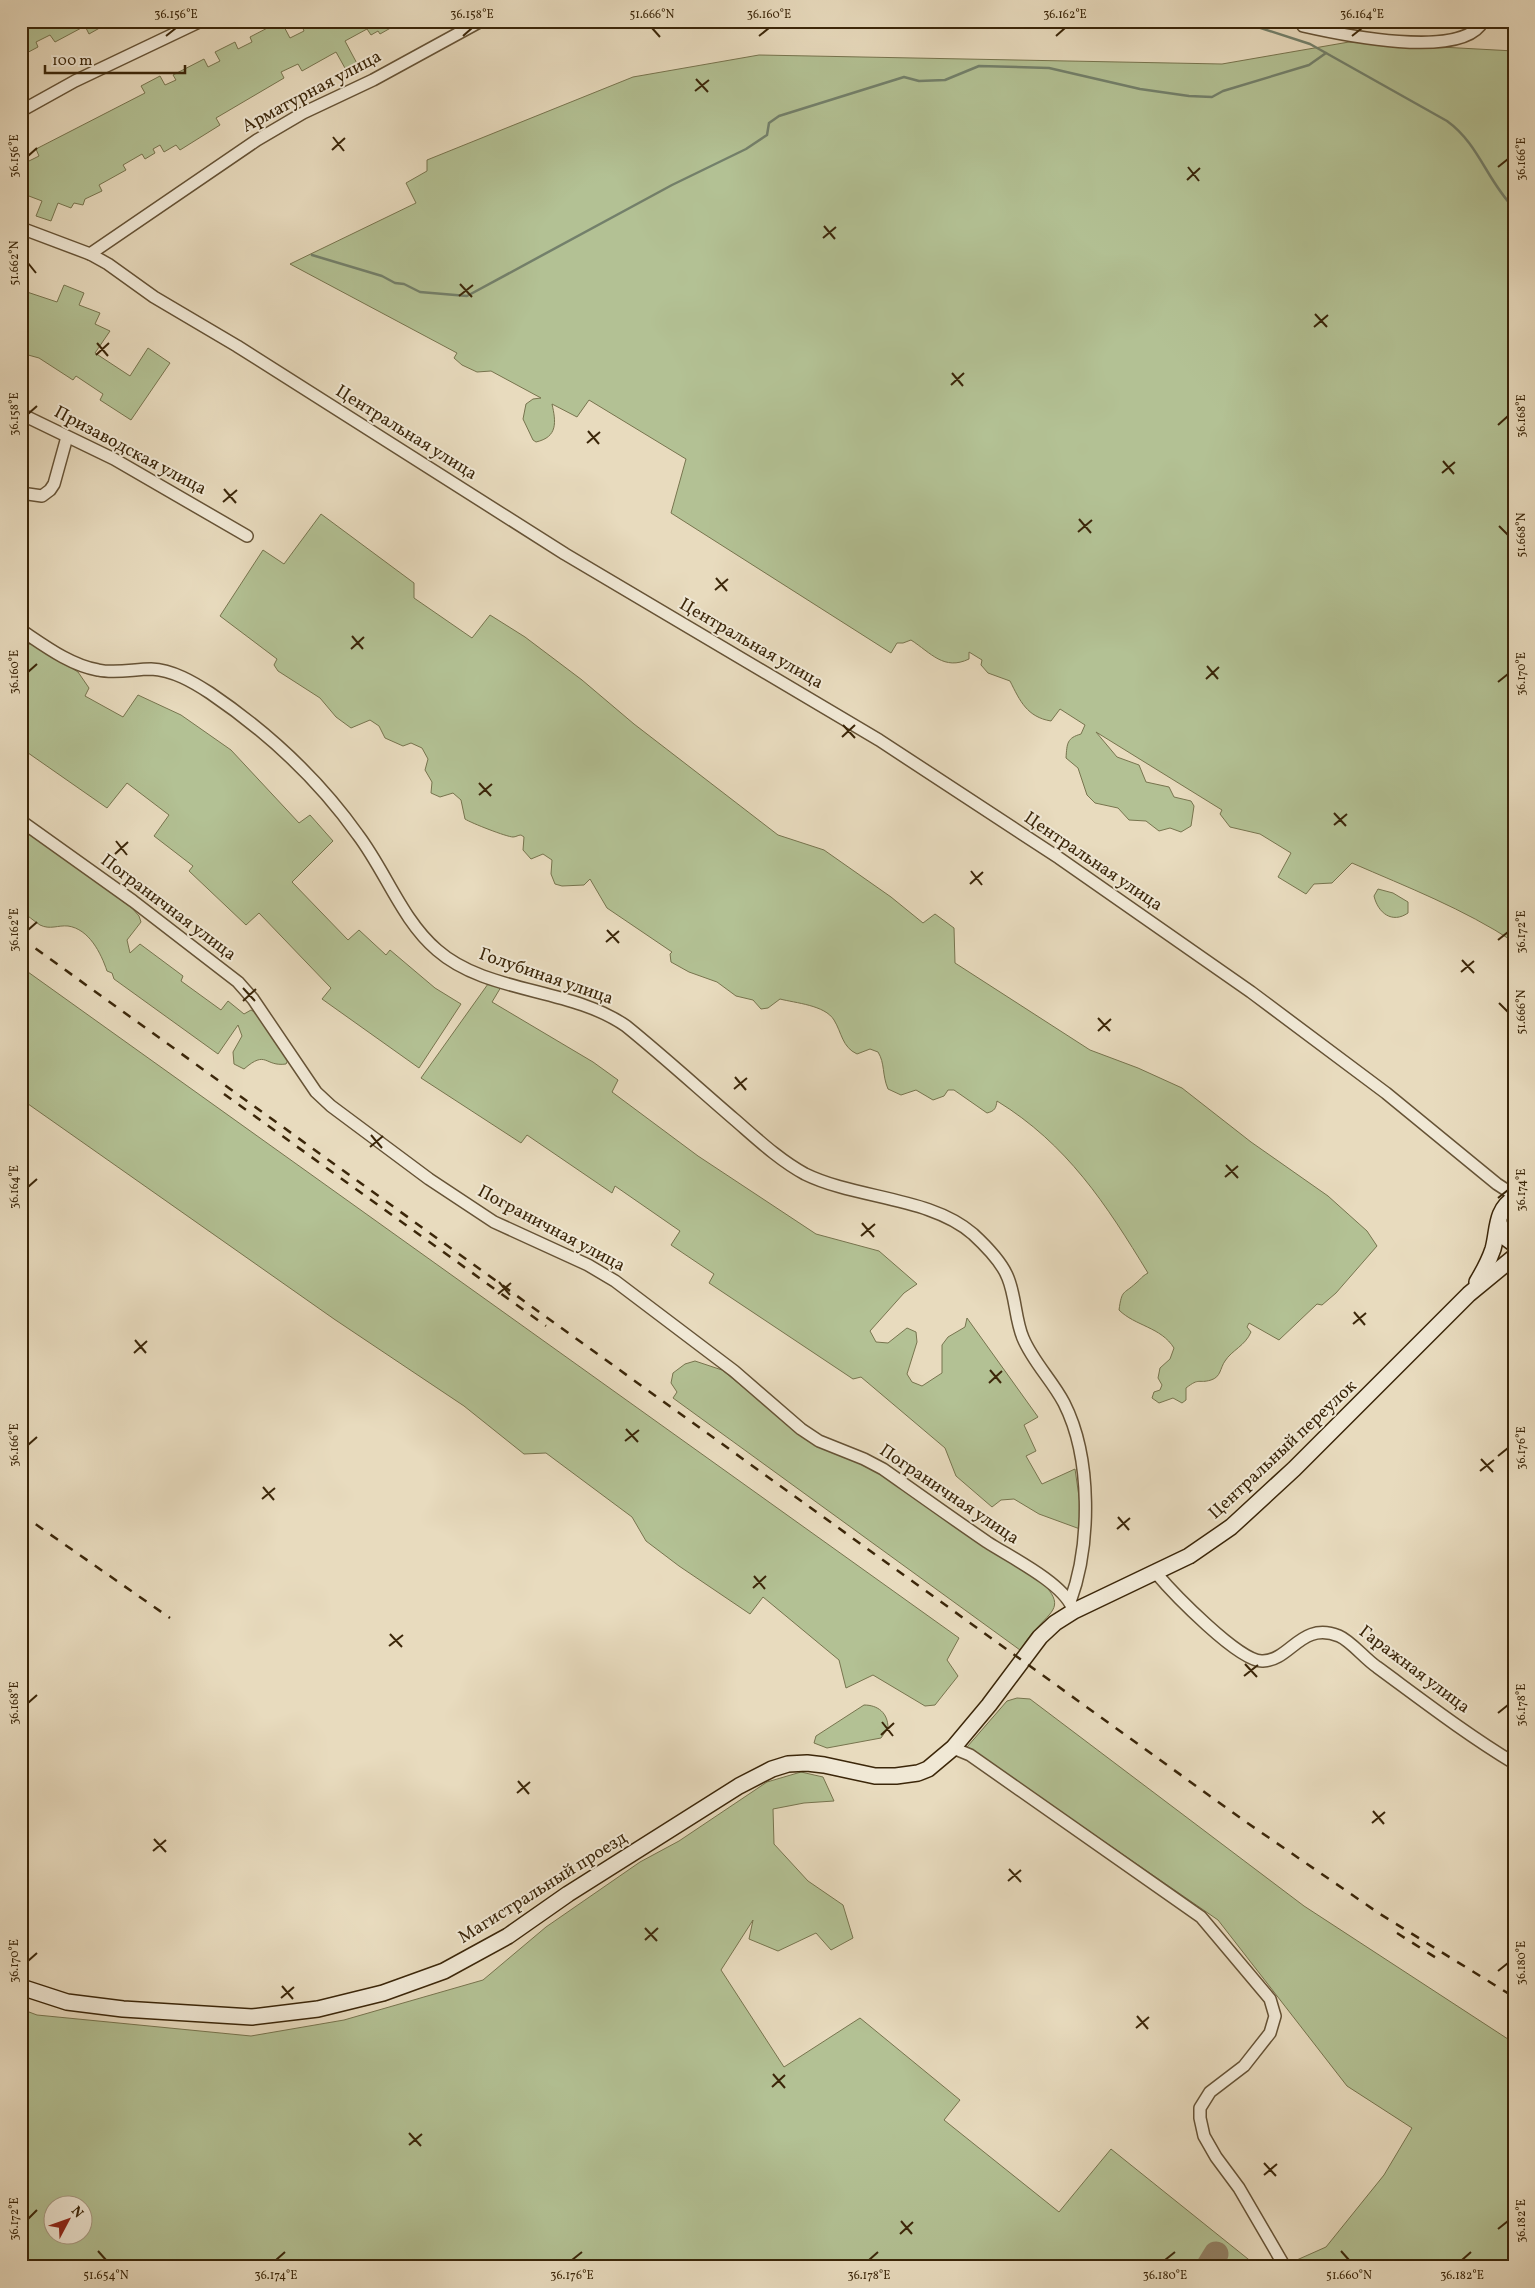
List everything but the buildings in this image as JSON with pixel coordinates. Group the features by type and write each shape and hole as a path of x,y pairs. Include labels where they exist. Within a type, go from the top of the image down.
{"main road":[{"path":"1505,1210 1503,1236 1514,1244"},
{"path":"1469,1294 1485,1269 1505,1210"},
{"path":"1469,1294 1514,1257"},
{"name":"Центральный переулок","path":"1072,1606 1098,1599 1156,1573 1212,1541 1249,1512 1415,1350 1469,1294"},
{"name":"Магистральный проезд","path":"21,1987 50,1998 76,2003 123,2009 252,2017 318,2009 384,1993 444,1971 508,1936 568,1894 739,1786 772,1769 788,1764 824,1764 875,1776 908,1775 928,1769 953,1748 989,1705 1046,1630 1072,1606"}],"street":[{"path":"21,111 75,81 201,21"},
{"name":"Арматурная улица","path":"90,254 257,140 303,113 373,80 481,21"},
{"path":"1303,26 1412,44 1430,43 1468,35 1480,26 1483,21"},
{"name":"Центральная улица","path":"21,228 90,254 154,297 237,346 565,554 887,745 1059,858 1251,992 1436,1133 1497,1184 1514,1194"},
{"name":"Призаводская улица","path":"21,414 121,463 247,536"},
{"path":"21,493 42,496 50,490 67,437"},
{"name":"Голубиная улица","path":"21,630 50,650 80,665 99,670 122,672 152,669 169,672 210,693 289,757 338,810 374,857 409,918 424,938 438,952 458,965 490,978 576,1001 602,1011 626,1026 765,1146 805,1174 850,1190 940,1214 962,1226 973,1235 1002,1267 1008,1278 1019,1330 1026,1347 1063,1402 1074,1428 1083,1479 1085,1525 1080,1573 1072,1606"},
{"name":"Пограничная улица","path":"21,821 134,901 238,982 253,999 322,1100 396,1155 494,1222 588,1265 615,1281 734,1371 801,1429 819,1441 864,1458 883,1469 988,1543 1039,1575 1072,1606"},
{"path":"1497,1184 1504,1196 1505,1210"},
{"name":"Гаражная улица","path":"1156,1573 1208,1626 1255,1660 1263,1661 1274,1658 1313,1633 1323,1632 1340,1636 1374,1665 1481,1742 1514,1763"},
{"path":"953,1748 970,1755 1201,1917 1270,1998 1275,2016 1270,2032 1244,2066 1210,2092 1200,2108 1200,2118 1204,2136 1216,2157 1239,2188 1285,2267"}],"green space":[{"path":"21,21 112,21 89,34 85,26 55,42 50,35 36,42 38,47 21,56"},
{"path":"281,21 290,38 304,31 300,21 403,21 380,34 378,31 371,35 367,29 345,41 361,71 350,77 336,52 302,71 298,64 281,72 284,78 216,118 220,125 180,150 176,145 164,152 160,145 153,149 155,153 145,159 142,154 123,165 126,170 99,185 102,191 85,199 83,205 74,203 71,208 58,203 51,221 36,216 42,201 21,193 21,165 39,156 36,149 145,93 141,86 160,76 165,85 176,80 173,75 204,59 208,67 220,61 215,52 235,42 238,49 252,42 250,37"},
{"path":"1349,42 1514,51 1514,942 1455,909 1352,863 1332,883 1314,884 1306,894 1278,877 1291,853 1260,834 1230,827 1220,814 1222,810 1096,732 1117,757 1139,765 1146,782 1169,787 1174,797 1191,801 1194,806 1191,826 1181,832 1170,828 1159,831 1146,821 1129,820 1118,808 1095,803 1087,795 1078,768 1066,758 1070,739 1081,734 1085,725 1060,709 1051,721 1036,716 1025,707 1010,681 988,673 981,665 982,660 969,652 969,659 952,663 945,662 911,640 897,643 891,653 671,513 686,459 589,400 577,417 552,404 554,428 552,433 543,440 536,442 533,440 523,419 526,404 533,399 541,398 491,371 477,372 462,365 454,358 457,353 290,264 416,203 406,183 427,171 427,160 633,77 759,55 1222,64"},
{"path":"64,285 84,293 79,305 100,313 95,324 110,331 95,353 130,376 148,348 170,363 131,420 100,400 103,394 76,376 73,380 39,358 21,353 26,333 21,331 21,290 57,302"},
{"path":"321,514 414,583 414,598 472,638 490,615 525,637 582,680 634,724 778,835 824,850 891,897 923,923 935,914 954,928 955,963 1090,1050 1138,1068 1182,1088 1251,1142 1328,1196 1367,1231 1377,1246 1336,1293 1322,1305 1317,1304 1279,1340 1249,1323 1247,1327 1251,1332 1242,1344 1228,1357 1217,1377 1197,1382 1186,1388 1186,1400 1182,1403 1173,1398 1159,1403 1152,1398 1154,1392 1160,1390 1162,1385 1158,1378 1160,1368 1170,1359 1174,1348 1162,1335 1133,1320 1119,1310 1124,1293 1148,1273 1117,1223 1083,1177 1044,1136 997,1101 995,1109 987,1113 954,1090 948,1090 944,1096 933,1100 916,1090 901,1095 888,1089 882,1060 878,1052 870,1049 857,1054 848,1048 834,1020 824,1011 809,1005 780,999 768,1008 761,1009 753,1000 736,996 717,982 689,972 671,962 670,954 672,952 607,908 590,879 584,885 562,886 555,884 551,874 552,860 543,854 531,859 523,850 524,837 521,835 513,837 504,835 465,819 461,800 453,793 440,797 431,793 432,782 425,770 428,759 422,748 411,743 403,746 385,738 379,726 370,720 351,728 336,717 320,698 278,671 274,665 277,659 220,616 263,550 284,564"},
{"path":"30,643 78,672 89,688 85,696 123,717 138,695 181,715 231,750 299,823 310,815 333,841 292,882 348,940 359,930 386,955 390,950 435,988 461,1004 419,1068 322,999 331,988 259,913 246,925 189,871 193,866 154,836 169,815 127,783 107,808 21,748 21,657"},
{"path":"21,827 132,908 139,916 141,922 127,940 130,953 140,944 183,976 181,981 221,1010 228,1001 244,1014 251,1010 256,1013 288,1060 286,1064 273,1063 262,1059 257,1060 244,1069 234,1064 233,1052 242,1036 238,1025 218,1054 114,979 112,973 107,971 98,950 82,932 68,926 51,927 40,925 21,911"},
{"path":"1378,889 1393,893 1408,902 1408,913 1402,916 1391,917 1382,912 1374,896"},
{"path":"21,967 959,1638 947,1660 958,1676 935,1705 925,1706 873,1675 846,1688 839,1660 763,1597 750,1614 679,1566 646,1541 632,1517 546,1453 524,1454 464,1406 334,1319 21,1099"},
{"path":"488,984 501,987 492,1002 593,1062 618,1080 612,1092 698,1156 816,1234 879,1251 917,1284 904,1293 870,1331 876,1342 888,1343 907,1328 916,1332 917,1342 907,1374 912,1382 922,1386 942,1373 942,1345 948,1337 965,1327 967,1318 1038,1417 1024,1425 1036,1451 1026,1456 1042,1484 1075,1469 1080,1504 1080,1529 1039,1514 1014,1499 1001,1500 992,1507 956,1476 945,1448 861,1377 853,1379 709,1283 714,1274 671,1245 680,1231 615,1186 612,1193 527,1135 521,1143 421,1078"},
{"path":"1514,1208 1514,1237 1507,1226 1507,1219"},
{"path":"695,1361 722,1370 803,1436 881,1474 1042,1582 1053,1597 1055,1602 1054,1608 1020,1650 673,1398 677,1392 671,1383 673,1373 685,1364"},
{"path":"1017,1698 1030,1699 1304,1906 1514,2043 1514,2267 1281,2267 1326,2247 1384,2175 1412,2128 1347,2086 1218,1920 967,1747 1007,1701"},
{"path":"864,1705 874,1706 884,1714 888,1728 881,1738 827,1748 814,1743 816,1736"},
{"path":"801,1772 823,1777 834,1801 804,1803 773,1809 774,1844 808,1881 843,1905 853,1938 831,1950 816,1933 778,1951 749,1939 753,1920 721,1970 784,2067 860,2018 960,2100 944,2120 1059,2212 1111,2149 1258,2267 21,2267 21,2009 37,2015 251,2036 344,2020 483,1980 546,1927 640,1862 679,1841 767,1782"}],"waterway":[{"path":"1239,21 1310,44 1447,121 1467,140 1514,208"},
{"path":"1505,21 1514,44"},
{"path":"312,255 382,276 420,292 467,296 672,185 746,149 767,135 769,123 779,116 904,77 919,81 945,80 979,66 1049,68 1140,89 1189,96 1212,97 1223,91 1309,65 1326,53"}],"taxiway":[{"path":"1208,2267 1216,2254"}],"railway":[{"path":"21,938 1246,1822 1380,1914 1514,1997"},
{"path":"224,1094 546,1326"},
{"path":"21,1514 170,1618"},
{"path":"1397,1933 1441,1961"}]}
